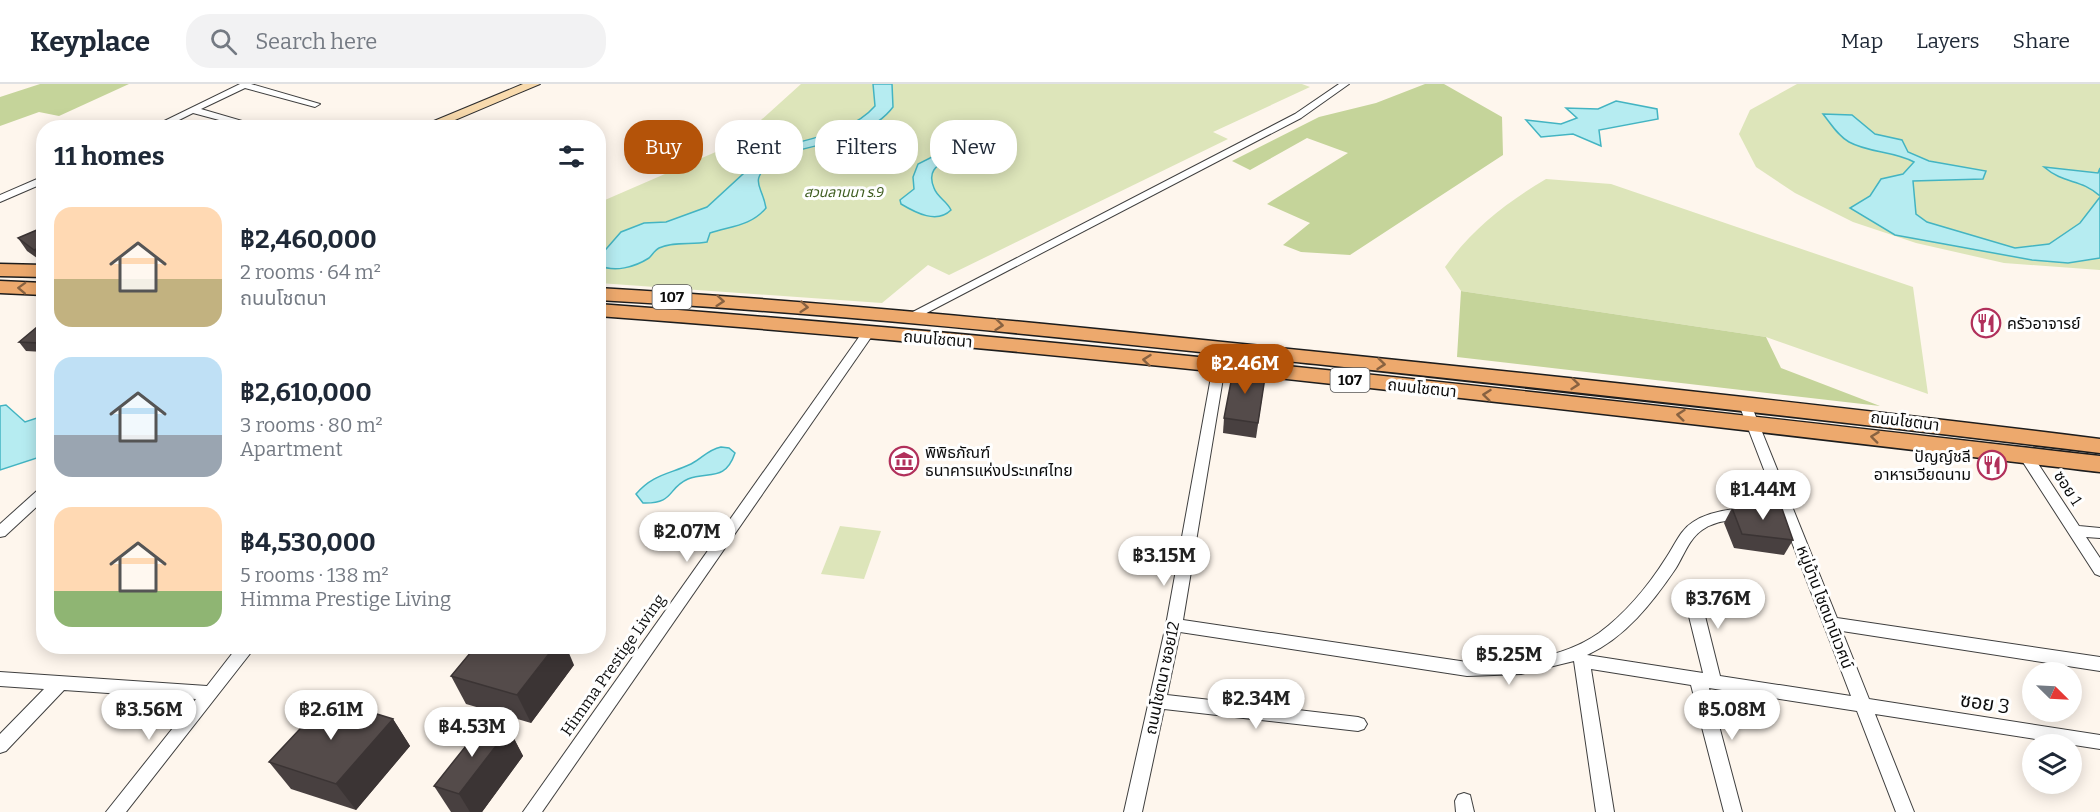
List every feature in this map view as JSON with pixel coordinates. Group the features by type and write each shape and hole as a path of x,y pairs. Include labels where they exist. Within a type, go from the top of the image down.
{"main road":[{"path":"443,120 534,84"},
{"path":"0,270 36,271"},
{"path":"0,287 36,289"},
{"name":"ถนนโชตนา","path":"606,294 693,298 912,316 1744,402 2100,446"},
{"name":"ถนนโชตนา","path":"606,311 1219,366 1752,423 2100,464"}],"street":[{"path":"912,316 1298,116 1345,84"},
{"path":"170,120 246,85 315,104"},
{"path":"192,110 231,120"},
{"path":"0,199 36,183"},
{"path":"0,188 15,192"},
{"name":"Himma Prestige Living","path":"532,812 868,333"},
{"name":"ถนนโชตนา ซอย12","path":"1133,812 1174,625 1219,366"},
{"name":"หมู่บ้าน โชตนานิเวศน์","path":"1744,402 1752,423 1775,511 1831,622 1905,812"},
{"name":"ซอย 1","path":"2026,456 2100,570"},
{"path":"0,532 36,499"},
{"path":"1174,625 1467,669 1504,670 1543,665 1575,654 1604,638 1650,590 1674,557 1683,539 1696,527 1717,518 1775,511"},
{"path":"2075,531 2100,533"},
{"path":"1690,588 1733,812"},
{"path":"1831,622 2100,664"},
{"path":"115,812 242,654"},
{"name":"ซอย 3","path":"1605,812 1582,661 2100,742"},
{"path":"0,679 211,693"},
{"path":"0,746 60,683"},
{"path":"1158,701 1358,724"}],"green space":[{"path":"40,84 129,84 59,116 39,112 0,126 0,97"},
{"name":"สวนลานนา ร.9","path":"801,84 1302,84 1310,87 1213,132 1228,139 949,275 928,265 882,303 606,283 606,200 665,174 703,174 703,158 715,152 715,174 803,174 803,120 761,120"},
{"path":"1425,84 1444,84 1502,117 1503,155 1350,255 1301,252 1283,245 1310,223 1267,204 1348,153 1307,138 1250,170 1232,161 1319,117 1376,103"},
{"path":"1797,84 2100,84 2100,270 2004,263 1916,243 1853,222 1795,193 1756,167 1739,134 1750,110"},
{"path":"1546,179 1611,184 1913,287 1928,394 1766,337 1461,291 1445,267 1455,253 1491,218"},
{"path":"1461,291 1766,337 1781,368 1880,406 1457,357"},
{"path":"840,526 881,531 864,579 821,574"}],"water":[{"path":"873,84 892,84 893,107 883,118 858,120 875,106"},
{"path":"1616,101 1657,109 1658,119 1599,130 1601,146 1573,134 1541,137 1526,120 1561,124 1577,118 1566,108 1598,109"},
{"path":"1823,114 1852,115 1875,134 1902,140 1908,152 1929,161 1986,171 1983,179 1913,181 1916,214 1927,222 2015,248 2049,244 2080,223 2100,197 2100,258 2068,263 2032,260 1895,235 1850,208 1870,196 1881,179 1903,174 1914,162 1849,142 1838,133"},
{"path":"815,137 815,146 803,149 803,141"},
{"path":"930,158 930,174 933,174 934,188 951,210 945,214 926,216 901,204 900,200 914,189 913,177 914,174 918,174 918,164"},
{"path":"2044,167 2098,173 2100,168 2100,196 2086,186 2059,177"},
{"path":"743,174 760,174 758,184 766,208 754,219 710,233 707,242 664,246 637,264 618,269 606,267 606,249 621,232 644,223 666,222 707,207"},
{"path":"6,405 25,422 36,418 36,458 0,470 0,406"},
{"path":"721,447 729,448 735,453 731,462 721,472 688,479 661,501 643,503 636,494 655,478 691,464 712,450"}],"building":[{"path":"36,230 36,249 34,250 18,238"},
{"path":"36,328 36,343 19,342"},
{"path":"1234,366 1266,371 1258,423 1224,418"},
{"path":"1780,503 1793,540 1742,534 1732,508"},
{"path":"469,654 549,654 517,695 451,676"},
{"path":"328,699 393,719 336,784 269,762"},
{"path":"485,722 509,729 459,794 434,786"}],"place":[{"name":"ครัวอาจารย์","path":"1986,323"},
{"name":"พิพิธภัณฑ์ ธนาคารแห่งประเทศไทย","path":"904,461"},
{"name":"ปัญญ์ชลี อาหารเวียดนาม","path":"1992,465"}]}
